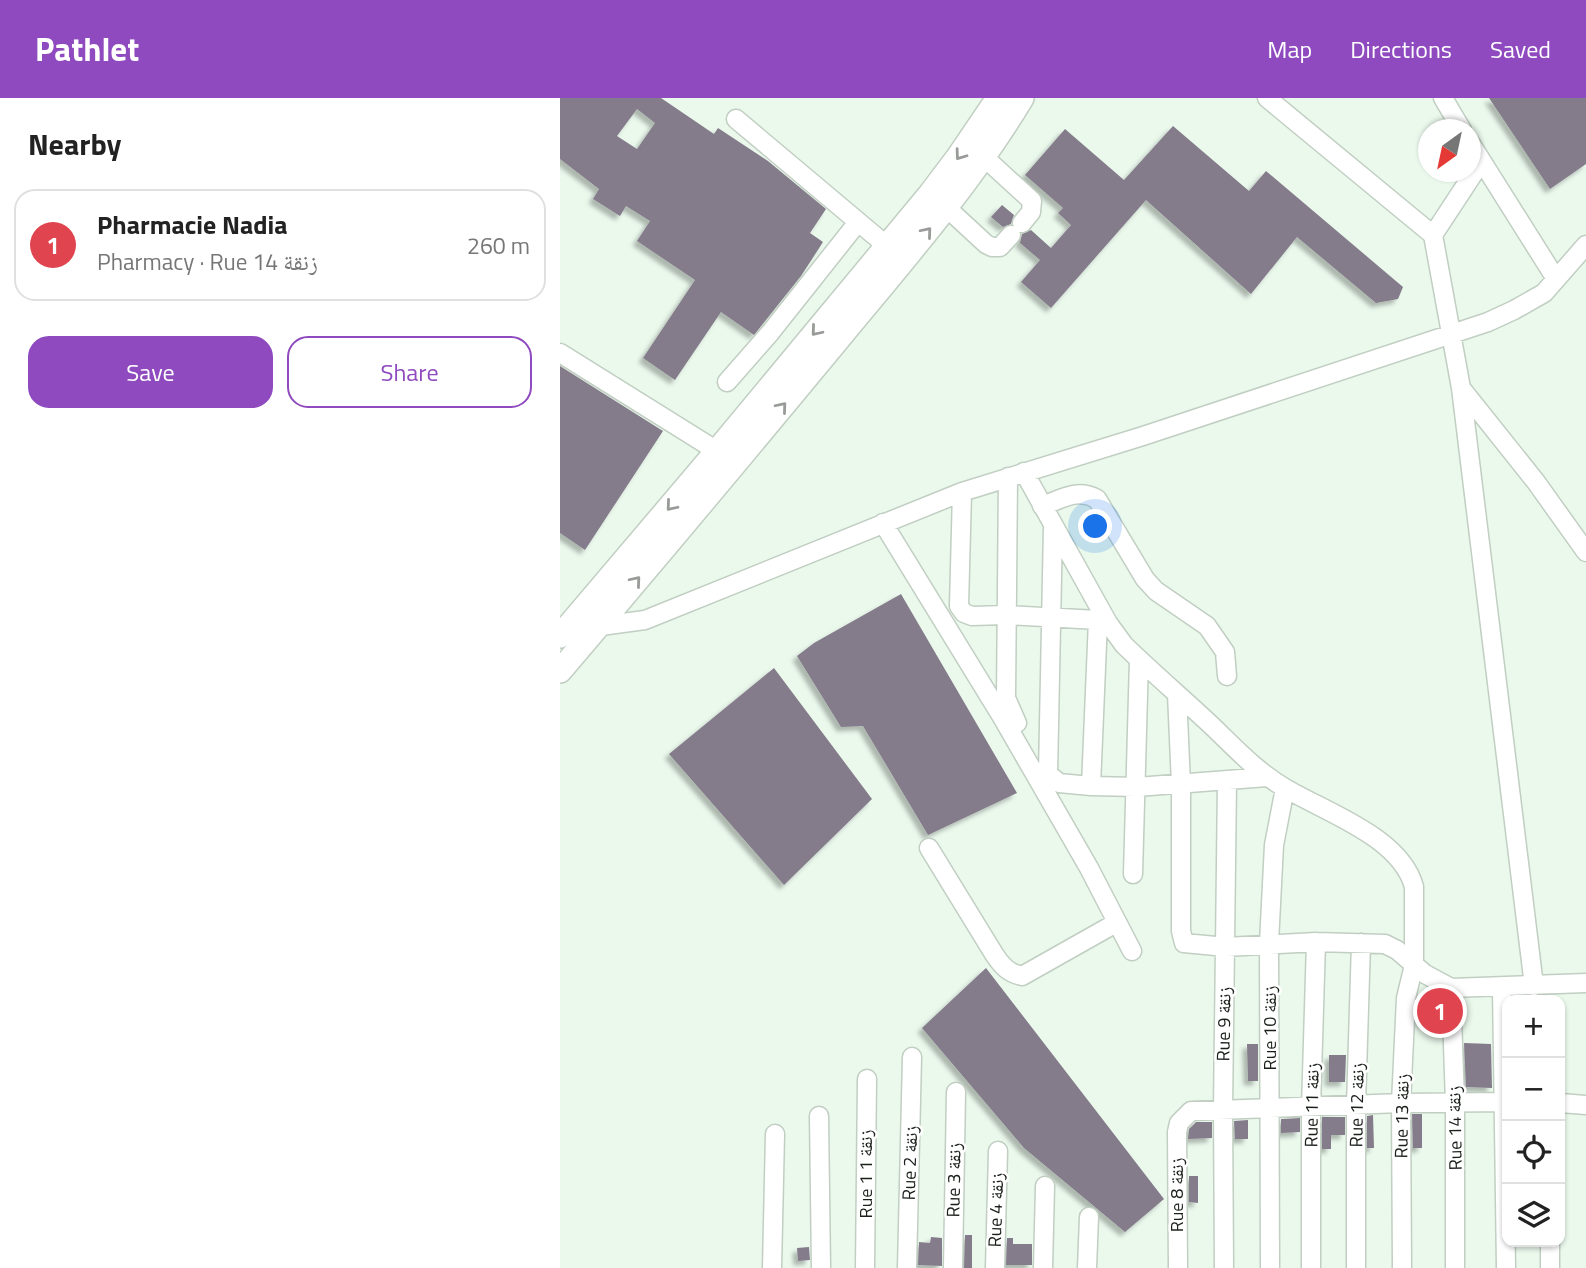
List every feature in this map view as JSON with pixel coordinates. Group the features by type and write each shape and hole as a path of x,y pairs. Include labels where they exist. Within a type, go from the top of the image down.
{"main road":[{"path":"565,630 887,246 958,157 998,98"},
{"path":"560,671 947,208 1022,98"}],"street":[{"path":"1267,98 1433,236 1461,388 1543,991"},
{"path":"1443,98 1455,119"},
{"path":"736,119 887,246"},
{"path":"947,208 992,247 1000,247 1031,212 1032,201 984,157"},
{"path":"1481,162 1556,279"},
{"path":"1433,236 1468,182"},
{"path":"727,382 770,333 858,222"},
{"path":"565,630 645,620 962,492 1451,335 1514,310 1544,293 1585,246"},
{"path":"560,353 717,451"},
{"path":"1461,388 1536,482 1586,552"},
{"path":"1016,474 1005,615 1006,698 1009,709 1048,774 1059,783 1137,787 1267,776"},
{"name":"Rue 13 زنقة","path":"1016,474 1042,506 1103,621 1124,645 1267,776 1284,788 1351,823 1385,846 1411,874 1414,887 1413,965 1406,998 1401,1103 1402,1268"},
{"path":"962,492 959,606 964,613 972,616 1005,615 1103,621 1091,786"},
{"path":"1042,506 1079,493 1086,493 1097,499 1145,579 1156,591 1207,626 1225,652 1227,676"},
{"path":"883,523 1002,717 1089,868 1132,951"},
{"path":"1048,774 1053,527"},
{"path":"1133,874 1139,659"},
{"path":"1177,694 1181,784 1182,939 1188,945 1226,947 1316,942 1385,944 1397,950 1438,983 1451,988 1502,987 1543,991 1586,983"},
{"name":"Rue 9 زنقة","path":"1224,1268 1227,781"},
{"name":"Rue 10 زنقة","path":"1270,1268 1269,943 1274,845 1284,788"},
{"path":"929,848 994,954 1005,969 1015,974 1022,976 1116,923"},
{"name":"Rue 11 زنقة","path":"1311,1268 1311,1108 1316,942"},
{"name":"Rue 12 زنقة","path":"1356,1268 1356,1105 1361,943"},
{"path":"1502,987 1504,1058"},
{"name":"Rue 14 زنقة","path":"1451,988 1455,1102 1455,1268"},
{"name":"Rue 2 زنقة","path":"907,1268 912,1057"},
{"name":"Rue 1 زنقة 1","path":"865,1268 867,1079"},
{"name":"Rue 3 زنقة","path":"953,1268 956,1092"},
{"path":"1223,1109 1502,1102"},
{"path":"1565,1104 1586,1105"},
{"name":"Rue 8 زنقة","path":"1178,1268 1176,1203 1179,1123 1191,1111 1223,1109"},
{"path":"819,1115 821,1268"},
{"path":"1506,1121 1506,1268"},
{"path":"772,1268 775,1135"},
{"name":"Rue 4 زنقة","path":"995,1268 998,1151"},
{"path":"1043,1268 1045,1186"},
{"path":"1087,1268 1089,1217"},
{"path":"1550,1247 1550,1268"}],"building":[{"path":"560,98 661,98 714,134 718,128 768,161 826,209 810,233 823,242 801,276 754,335 721,312 675,380 643,358 695,280 637,241 650,221 626,206 620,216 593,199 599,189 560,159","holes":["637,109 655,123 637,149 617,136"]},
{"path":"1489,98 1586,98 1586,164 1550,189"},
{"path":"1173,126 1249,191 1266,171 1403,287 1398,299 1376,303 1297,237 1251,294 1146,200 1051,308 1021,282 1040,260 1020,243 1022,234 1031,230 1051,248 1071,225 1058,213 1063,208 1025,175 1065,129 1124,180"},
{"path":"1002,205 1014,215 1011,224 1003,227 991,217"},
{"path":"560,366 663,431 585,550 560,533"},
{"path":"901,594 1017,793 928,835 863,726 841,727 797,656 814,643"},
{"path":"774,668 872,799 784,885 669,754"},
{"path":"986,968 1164,1199 1125,1232 1024,1148 922,1028"},
{"path":"1440,1003 1441,1021 1421,1022 1420,1004"},
{"path":"1464,1043 1491,1044 1492,1088 1466,1087"},
{"path":"1247,1044 1258,1044 1258,1081 1248,1081"},
{"path":"1329,1055 1346,1055 1345,1082 1329,1082"},
{"path":"1412,1114 1422,1114 1422,1148 1413,1148"},
{"path":"1373,1115 1374,1148 1367,1148 1367,1116"},
{"path":"1322,1117 1345,1117 1345,1135 1331,1135 1331,1149 1322,1149"},
{"path":"1300,1118 1300,1132 1281,1133 1281,1119"},
{"path":"1248,1120 1248,1139 1235,1139 1234,1121"},
{"path":"1196,1122 1212,1122 1212,1138 1188,1139 1189,1129"},
{"path":"1189,1176 1198,1176 1198,1203 1189,1202"},
{"path":"965,1235 972,1235 972,1268 964,1268"},
{"path":"931,1237 942,1238 942,1266 918,1265 919,1242 930,1243"},
{"path":"1007,1238 1013,1238 1013,1244 1032,1244 1032,1265 1006,1265"},
{"path":"809,1247 810,1260 798,1261 797,1248"}],"place":[{"name":"Pharmacie Nadia","path":"1440,1011"}]}
